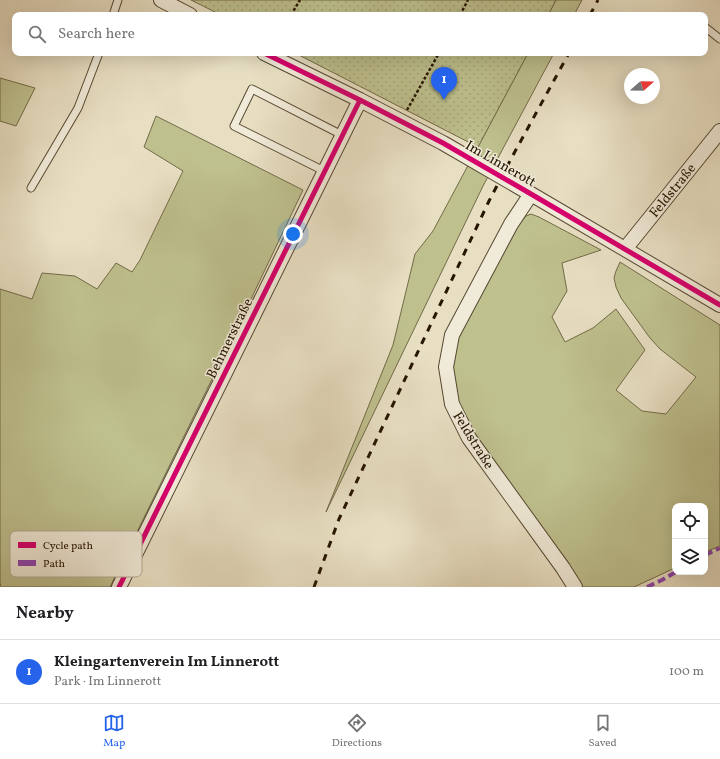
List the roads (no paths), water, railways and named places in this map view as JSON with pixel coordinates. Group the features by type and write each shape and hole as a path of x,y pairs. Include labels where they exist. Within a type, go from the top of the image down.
{"street":[{"path":"161,0 184,12"},
{"name":"Im Linnerott","path":"270,56 443,143 720,306"},
{"name":"Behmerstraße","path":"142,541 360,100"},
{"name":"Feldstraße","path":"624,249 720,131"},
{"name":"Feldstraße","path":"531,194 511,224 452,335 446,367 452,404 469,438 563,568 575,587"},
{"name":"Behmerstraße","path":"119,587 124,577"}],"lane":[{"path":"114,12 118,0"},
{"path":"708,29 720,39"},
{"path":"31,188 78,108 98,56"},
{"path":"324,172 234,126 252,89 342,135"}],"railway":[{"path":"592,12 598,0"},
{"path":"314,587 339,519 489,201 567,56"}],"place":[{"name":"Kleingartenverein Im Linnerott","path":"444,100"}]}
